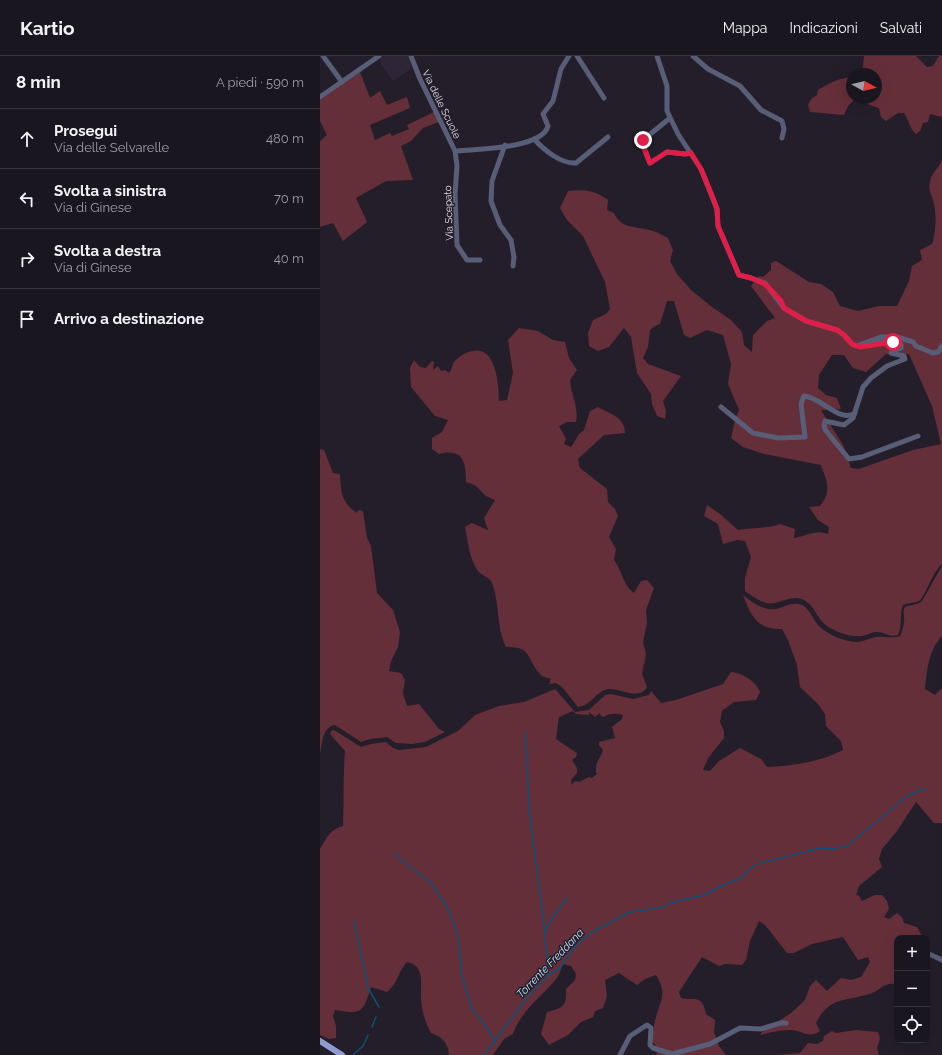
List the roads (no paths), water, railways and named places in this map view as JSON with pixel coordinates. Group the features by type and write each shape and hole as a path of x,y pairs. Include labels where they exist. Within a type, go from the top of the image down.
{"main road":[{"path":"320,1041 342,1055"}],"street":[{"path":"323,56 342,82"},
{"path":"320,97 379,56"},
{"name":"Via delle Scuole","path":"411,56 420,79 455,151 522,144 534,139"},
{"path":"569,56 561,69 553,101 543,114 548,126 546,132 534,139 555,156 571,164 576,163 608,137"},
{"path":"577,56 604,98"},
{"path":"657,56 667,86 667,111 701,169 717,209 718,226 737,273 765,284 781,301 784,308 806,321 837,330 856,346 883,342 901,344 901,348 891,352 904,356 905,359 891,363 871,378 863,387 853,418 844,424 828,421 824,423 826,431 849,459 862,457 918,436"},
{"path":"693,56 708,69 740,86 761,110 782,121 784,129 782,138"},
{"path":"670,118 643,140 642,143 650,163 667,152 685,154 691,153"},
{"path":"505,145 492,181 491,201 500,225 511,240 514,257 513,266"},
{"name":"Via Scepato","path":"455,151 457,166 455,194 457,245 467,260 480,260"},
{"path":"856,346 881,337 904,338 933,353 938,352 942,346"},
{"path":"721,407 753,433 792,439 805,437 801,404 804,396 813,398 843,416 851,416 855,413"},
{"path":"930,955 942,960"},
{"path":"620,1055 630,1036 648,1025 650,1028 650,1045 653,1048 672,1054 710,1044 740,1028 761,1029 786,1023"}],"waterway":[{"path":"525,733 530,817 545,932 548,975"},
{"name":"Torrente Freddana","path":"484,1055 525,1000 548,975 560,968 575,946 592,932 630,912 664,907 669,903 704,895 723,885 742,878 746,872 757,864 820,848 833,849 847,846 907,796 926,788"},
{"path":"394,854 432,884 449,911 458,936 462,976 472,1009 486,1026 495,1042"},
{"path":"545,932 551,920 567,898"},
{"path":"354,921 368,988 379,1007"},
{"path":"372,1027 376,1017"},
{"path":"353,1055 363,1046 368,1035"}]}
